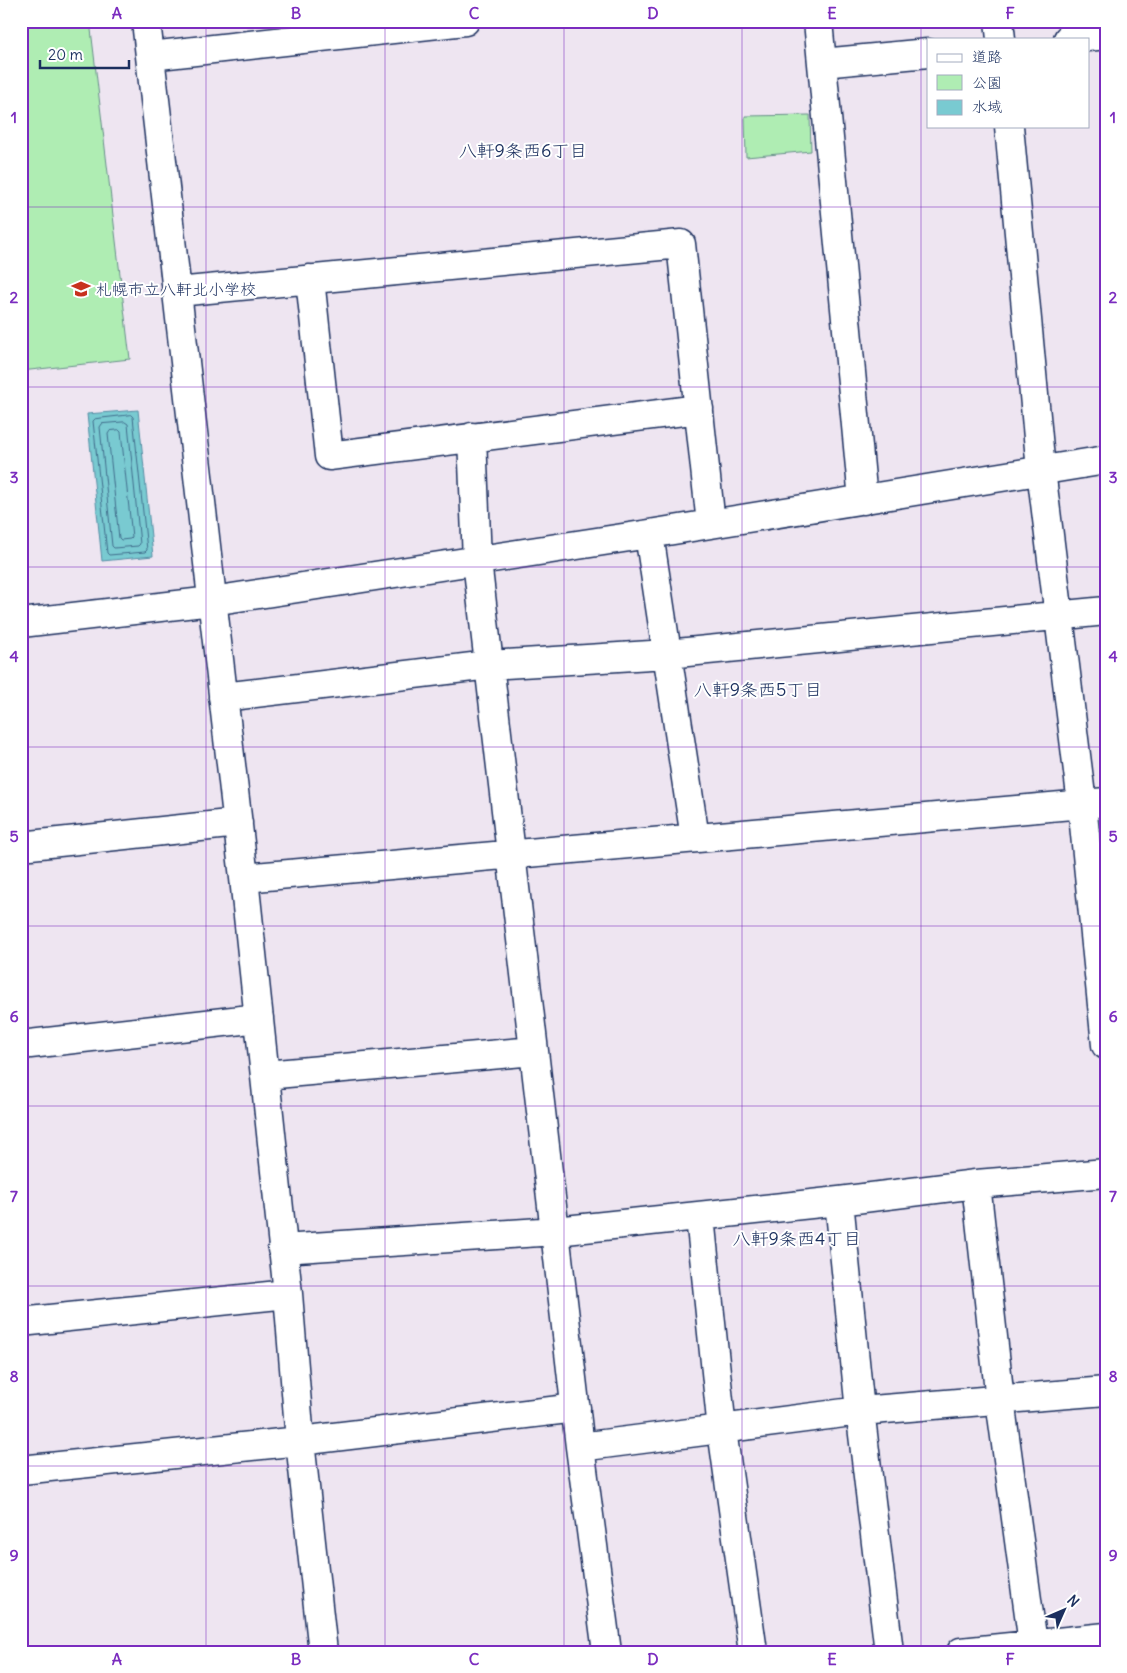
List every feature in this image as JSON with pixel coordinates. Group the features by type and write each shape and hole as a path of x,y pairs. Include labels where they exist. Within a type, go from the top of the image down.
{"street":[{"path":"146,21 244,878 288,1294 300,1441 323,1652"},
{"path":"150,56 465,21"},
{"path":"818,21 863,500"},
{"path":"999,21 1001,38"},
{"path":"1078,38 1106,35"},
{"path":"822,63 927,53"},
{"path":"1009,128 1041,470 1059,616 1094,803 1106,1045"},
{"path":"177,292 681,244 711,524"},
{"path":"310,279 329,456 699,409"},
{"path":"472,437 478,561 489,665 580,1447 607,1652"},
{"path":"21,623 212,601 478,561 1106,460"},
{"path":"649,534 695,838"},
{"path":"224,697 489,665 667,654 1106,611"},
{"path":"244,878 1094,803"},
{"path":"21,846 238,824"},
{"path":"21,1045 259,1018"},
{"path":"265,1075 534,1051"},
{"path":"282,1249 556,1231 700,1217 976,1184 1106,1173"},
{"path":"976,1184 1000,1400 1033,1644"},
{"path":"840,1201 860,1411 889,1652"},
{"path":"700,1217 722,1430 753,1652"},
{"path":"21,1322 288,1294"},
{"path":"580,1447 860,1411 1106,1391"},
{"path":"21,1470 300,1441 576,1408"},
{"path":"970,1651 1106,1637"}],"green space":[{"path":"21,21 90,21 130,359 21,371"},
{"path":"810,115 811,151 746,157 745,116"}],"water":[{"path":"138,410 153,556 102,561 87,414"}],"place":[{"name":"札幌市立八軒北小学校","path":"81,289"}],"district":[{"name":"八軒9条西6丁目","path":"523,150"},
{"name":"八軒9条西5丁目","path":"758,689"},
{"name":"八軒9条西4丁目","path":"797,1238"}]}
